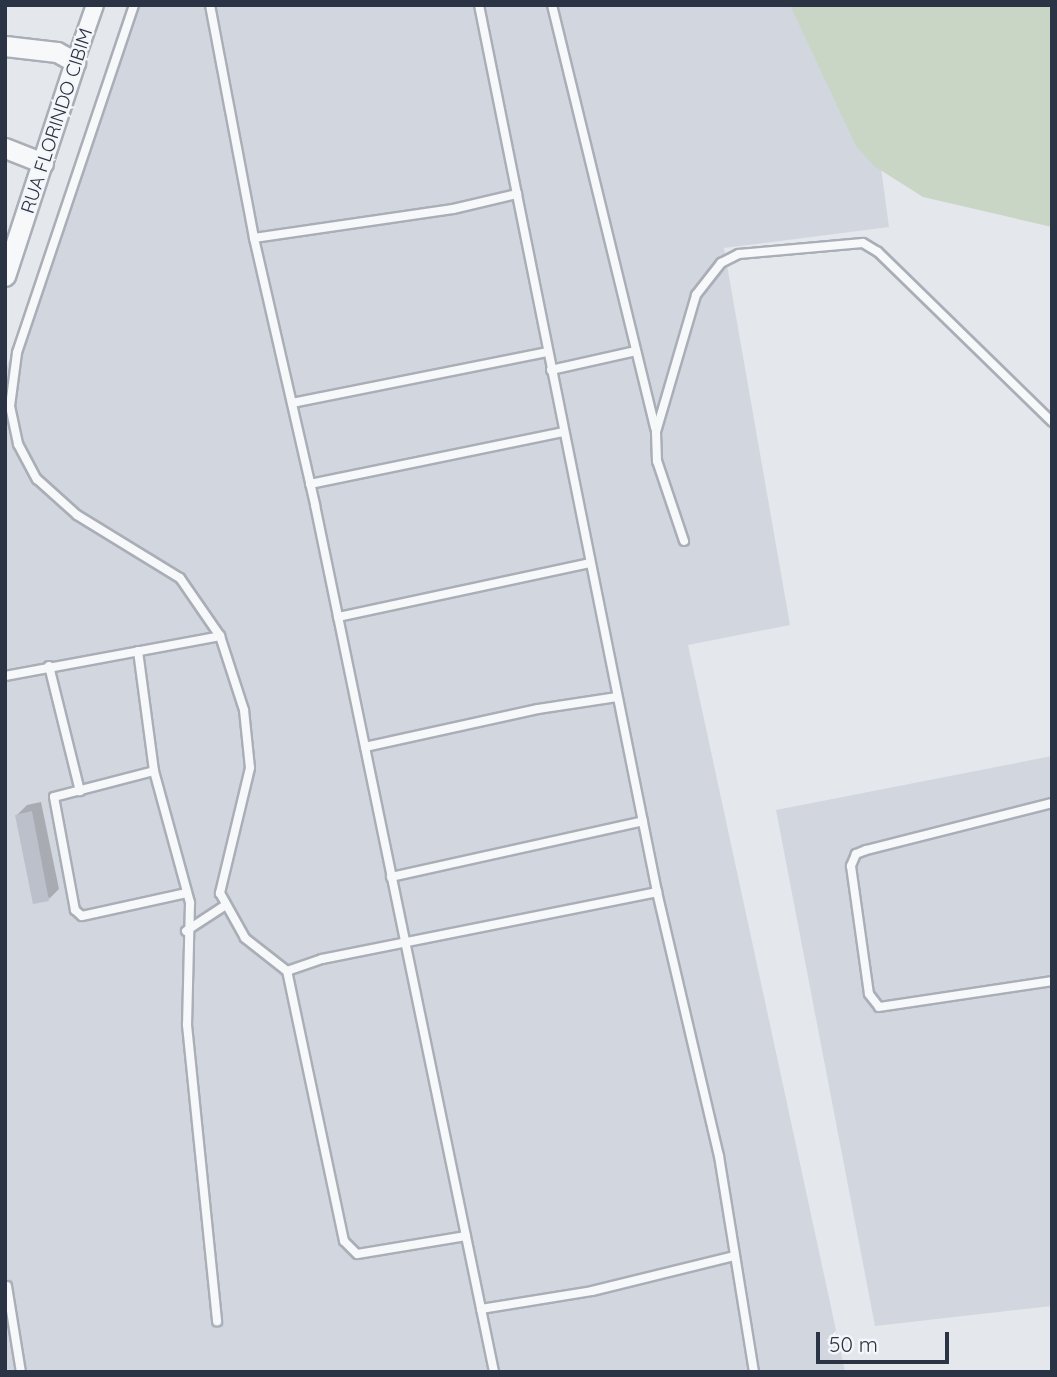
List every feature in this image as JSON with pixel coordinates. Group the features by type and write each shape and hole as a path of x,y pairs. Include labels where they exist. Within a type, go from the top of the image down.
{"street":[{"name":"RUA FLORINDO CIBIM","path":"5,276 95,5"},
{"path":"5,46 46,50 75,62"},
{"path":"5,148 43,163"}],"lane":[{"path":"134,5 17,353 10,406 19,444 37,479 78,515 180,578 220,636 244,710 250,768 220,893 224,906 245,938 287,971 344,1241 357,1254 466,1236"},
{"path":"210,5 254,238 310,484 494,1372"},
{"path":"479,5 657,892 719,1156 754,1372"},
{"path":"552,5 656,432 657,461 684,541"},
{"path":"254,238 453,209 517,194"},
{"path":"656,432 696,295 721,263 739,254 847,241 878,252 1052,422"},
{"path":"551,370 636,351"},
{"path":"292,403 548,352"},
{"path":"310,484 563,432"},
{"path":"338,617 590,563"},
{"path":"5,676 220,636"},
{"path":"138,651 154,771 187,893 187,1026 218,1321"},
{"path":"49,666 80,791"},
{"path":"365,747 538,709 617,697"},
{"path":"154,771 57,795 53,802 79,914 187,893"},
{"path":"1052,803 877,846 856,854 851,866 869,994 879,1007 1052,981"},
{"path":"391,877 643,821"},
{"path":"287,971 323,959 405,945 657,892"},
{"path":"186,931 224,906"},
{"path":"481,1309 592,1291 734,1256"},
{"path":"7,1286 21,1372"}],"shaded area":[{"path":"127,5 822,5 865,49 889,227 724,248 790,625 688,645 845,1372 5,1372 5,373"},
{"path":"1052,756 1052,1306 875,1326 776,810"}],"green space":[{"path":"790,5 1052,5 1052,227 923,197 874,166 856,146"}],"building":[{"path":"32,811 49,901 33,904 15,815"}]}
